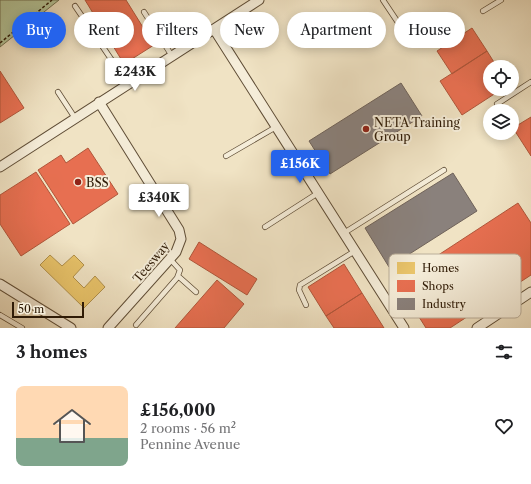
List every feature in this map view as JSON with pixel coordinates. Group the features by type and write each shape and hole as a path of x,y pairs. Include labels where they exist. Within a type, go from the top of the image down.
{"street":[{"path":"0,167 259,0"},
{"path":"214,29 389,304"},
{"name":"Teesway","path":"100,102 179,230 181,239 180,246 170,259 108,328"},
{"path":"0,284 68,327"},
{"path":"521,299 531,292"},
{"path":"398,318 404,328"},
{"path":"477,328 492,318"}],"lane":[{"path":"383,0 394,16"},
{"path":"483,11 501,0"},
{"path":"75,6 128,84"},
{"path":"167,48 172,56"},
{"path":"497,104 531,82"},
{"path":"58,92 75,118"},
{"path":"226,156 276,127"},
{"path":"344,233 444,170"},
{"path":"265,227 318,193"},
{"path":"306,305 299,290 300,285 355,251"},
{"path":"136,324 178,276 179,267 170,259"},
{"path":"178,276 196,292"},
{"path":"0,315 22,328"}],"path":[{"path":"0,43 52,0"}],"green space":[{"path":"0,0 59,0 44,12 12,12 12,37 0,47"}],"building: Homes":[{"path":"50,255 62,266 74,255 84,265 73,277 84,288 95,276 105,287 84,308 40,265"}],"building: Shops":[{"path":"85,0 126,0 133,12 92,12"},
{"path":"134,13 142,26 142,48 149,48 124,64 114,48 134,48"},
{"path":"472,28 487,51 452,74 437,51 442,48 465,48 465,33"},
{"path":"487,51 493,60 483,60 483,96 491,96 462,115 440,81"},
{"path":"0,71 24,108 0,123"},
{"path":"531,117 531,156 519,137 519,124"},
{"name":"BSS","path":"88,148 118,194 73,224 38,170 61,155 66,163"},
{"path":"36,172 70,224 21,256 0,224 0,195"},
{"path":"518,203 531,223 531,275 521,282 521,254 440,254"},
{"path":"199,242 257,279 247,295 189,259"},
{"path":"344,264 362,293 326,316 308,287"},
{"path":"217,280 244,304 224,328 175,328"},
{"path":"362,293 384,328 334,328 326,316"},
{"path":"420,318 465,318 450,328 426,328"}],"building: Industry":[{"name":"NETA Training Group","path":"401,83 422,116 330,174 309,141"},
{"path":"453,173 477,211 409,254 389,254 389,267 365,228"}],"place":[{"name":"NETA Training Group","path":"366,129"},
{"name":"BSS","path":"78,182"}]}
